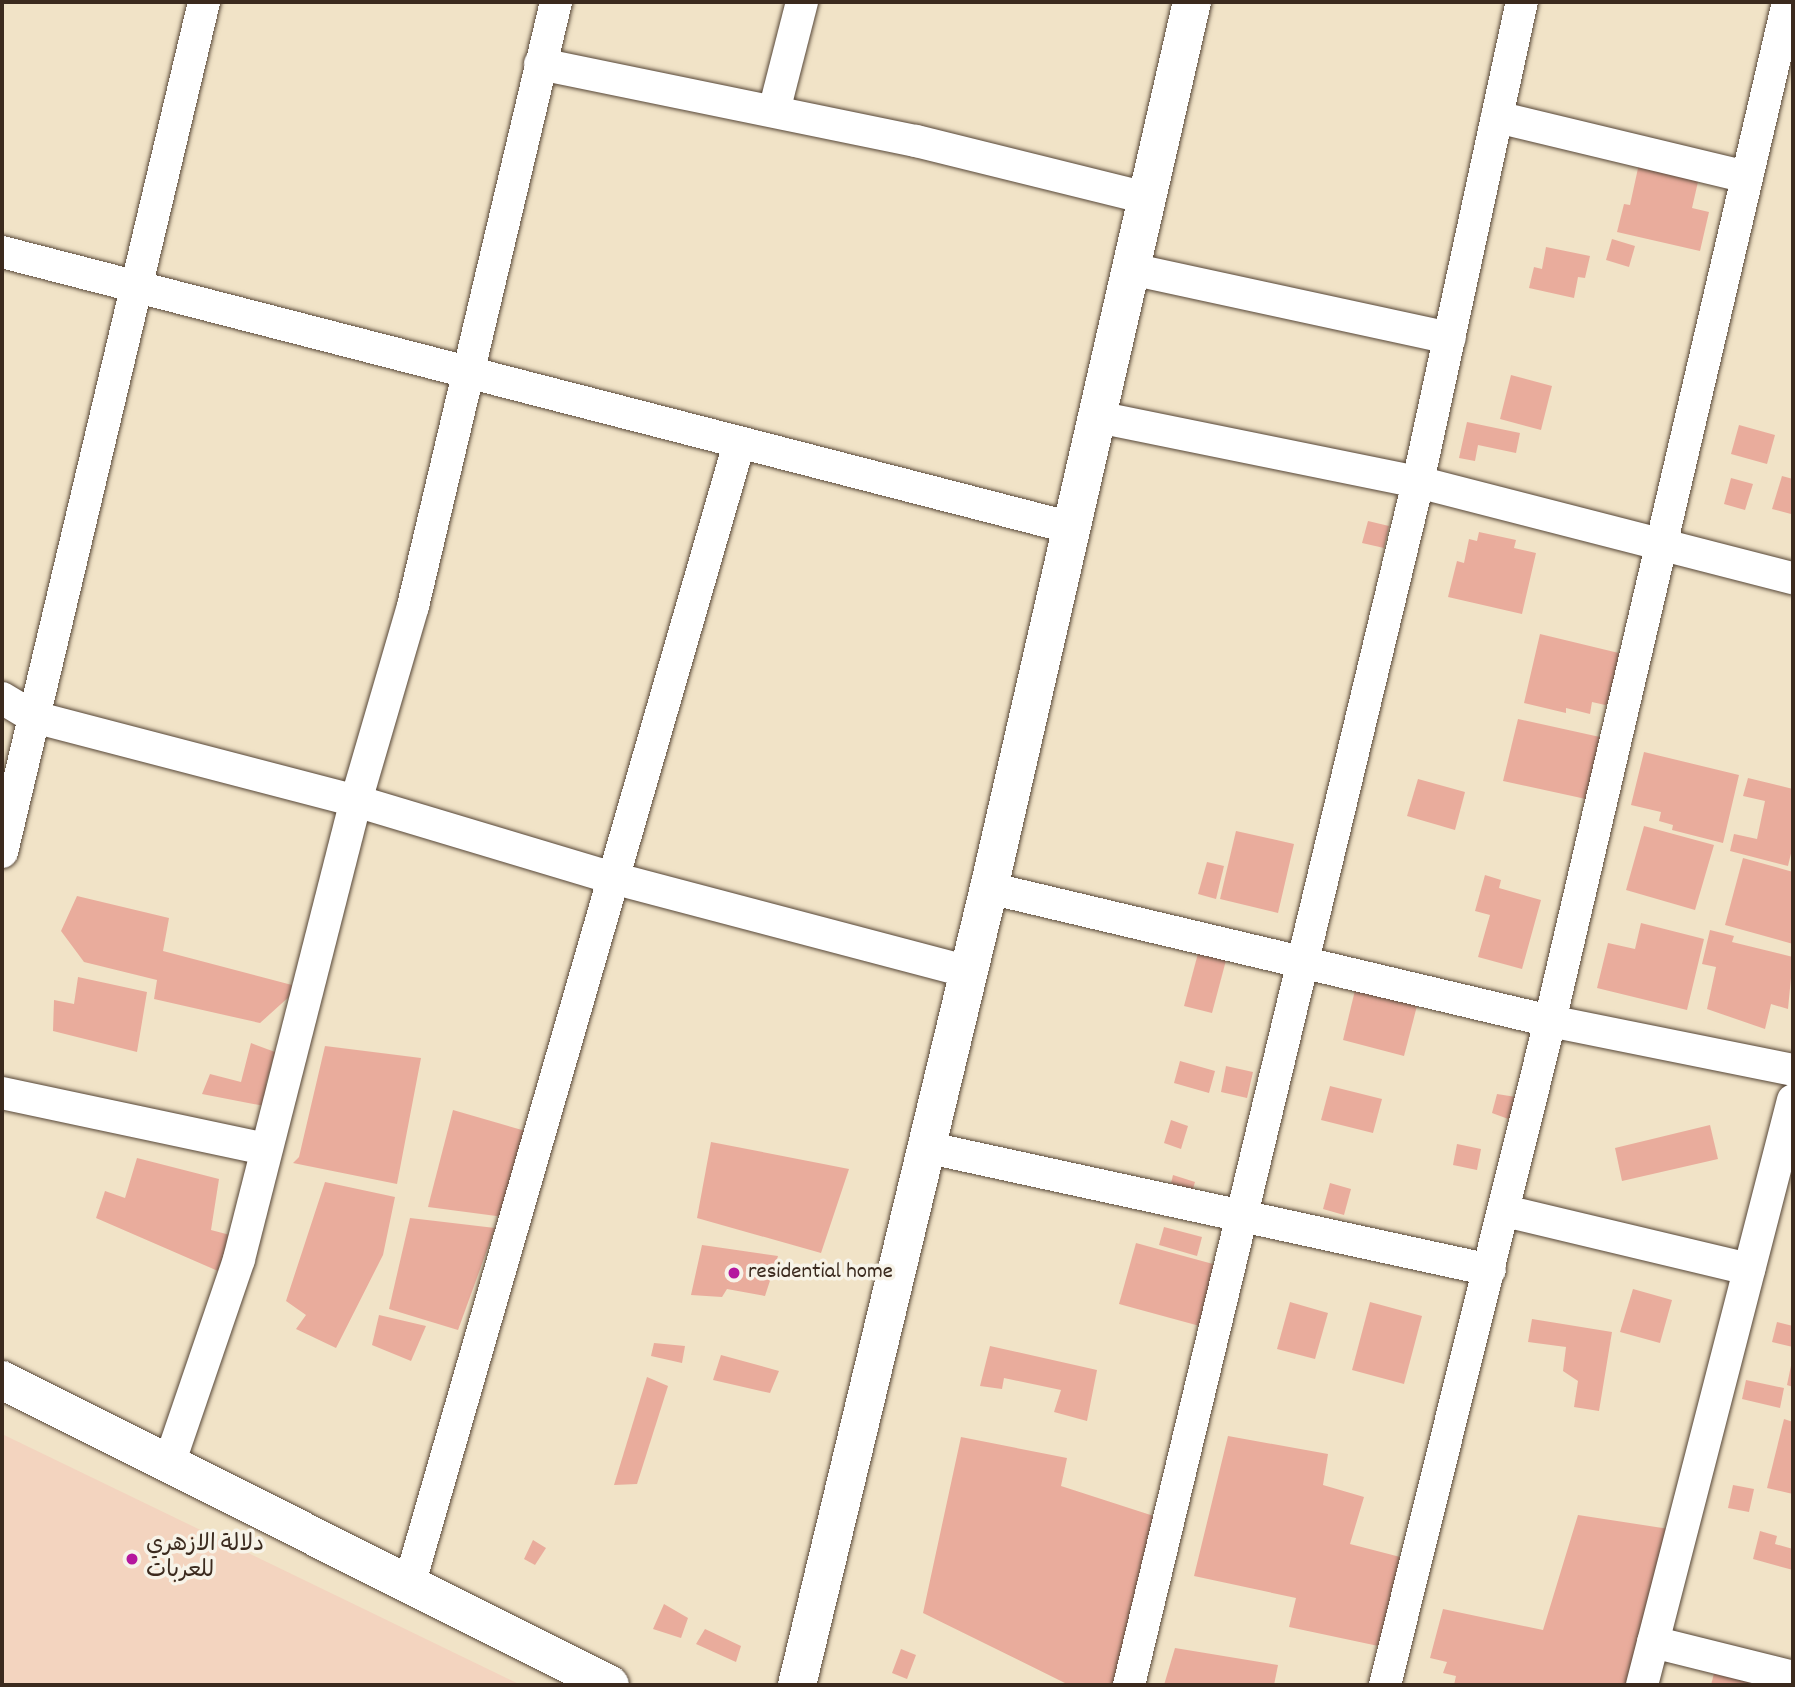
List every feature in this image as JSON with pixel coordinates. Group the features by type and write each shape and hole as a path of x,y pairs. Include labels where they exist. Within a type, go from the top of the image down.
{"street":[{"path":"2,852 204,2"},
{"path":"170,1461 211,1351 356,801 413,606 556,2"},
{"path":"774,111 802,2"},
{"path":"797,1685 989,888 1192,2"},
{"path":"1129,1685 1246,1214 1300,964 1418,482 1522,2"},
{"path":"1385,1685 1550,1021 1788,2"},
{"path":"540,64 774,111 1146,198"},
{"path":"1497,117 1747,177"},
{"path":"2,252 469,370 739,444 1072,528"},
{"path":"1131,269 1450,338"},
{"path":"1098,417 1418,482 1793,578"},
{"path":"410,1583 739,444"},
{"path":"2,698 34,717 356,801 613,878 968,972"},
{"path":"989,888 1300,964 1550,1021 1793,1070"},
{"path":"2,1093 265,1149"},
{"path":"1642,1685 1793,1100"},
{"path":"925,1147 1246,1214 1490,1270"},
{"path":"1504,1211 1749,1269"},
{"path":"2,1380 170,1461 610,1685"},
{"path":"1653,1642 1793,1677"}],"shaded area":[{"name":"دلالة الازهري للعربات","path":"2,1434 521,1685 2,1685"}],"building":[{"path":"1640,159 1700,173 1692,208 1709,212 1700,251 1617,232 1624,204 1630,205"},
{"path":"1612,239 1635,246 1629,267 1606,260"},
{"path":"1546,247 1590,256 1585,278 1578,277 1574,298 1529,288 1534,267 1542,269"},
{"path":"1511,375 1552,386 1541,430 1500,419"},
{"path":"1467,422 1520,433 1516,453 1478,445 1475,461 1459,458"},
{"path":"1739,425 1775,435 1767,464 1731,454"},
{"path":"1782,476 1793,479 1791,514 1772,509"},
{"path":"1731,478 1753,484 1745,510 1724,504"},
{"path":"1368,521 1389,526 1384,548 1362,543"},
{"path":"1479,532 1516,540 1514,548 1536,553 1522,614 1448,597 1457,561 1464,563 1469,539 1477,541"},
{"path":"1540,634 1627,655 1614,707 1592,702 1590,714 1566,708 1566,713 1524,703"},
{"path":"1518,719 1609,739 1595,801 1503,781"},
{"path":"1644,752 1739,775 1723,843 1672,830 1673,825 1659,821 1661,812 1631,805"},
{"path":"1748,778 1793,789 1793,845 1788,866 1730,851 1734,834 1757,839 1765,801 1743,796"},
{"path":"1418,779 1465,792 1455,830 1407,816"},
{"path":"1644,826 1714,845 1695,910 1626,890"},
{"path":"1236,831 1294,844 1278,913 1220,899"},
{"path":"1743,858 1793,872 1793,944 1725,925"},
{"path":"1207,862 1224,866 1216,899 1198,894"},
{"path":"1485,875 1501,880 1499,888 1541,900 1522,969 1478,957 1490,915 1475,911"},
{"path":"77,896 169,918 163,951 292,985 291,995 260,1023 154,999 157,980 84,962 61,931"},
{"path":"1641,923 1704,939 1687,1010 1597,988 1608,943 1635,949"},
{"path":"1710,930 1734,936 1732,942 1793,957 1788,1009 1771,1004 1765,1029 1707,1009 1716,967 1702,964"},
{"path":"1201,942 1229,949 1212,1013 1184,1006"},
{"path":"78,977 147,992 137,1052 53,1031 54,1000 74,1004"},
{"path":"1357,982 1419,998 1404,1056 1343,1040"},
{"path":"251,1043 275,1052 266,1084 274,1088 269,1107 202,1094 210,1074 241,1082"},
{"path":"325,1046 421,1058 397,1184 293,1163 299,1157"},
{"path":"1180,1061 1215,1071 1209,1093 1174,1083"},
{"path":"1226,1066 1253,1072 1247,1098 1221,1092"},
{"path":"1330,1086 1382,1099 1373,1133 1321,1120"},
{"path":"1497,1094 1516,1097 1511,1120 1492,1113"},
{"path":"453,1110 529,1132 504,1217 428,1207"},
{"path":"1171,1120 1188,1126 1181,1149 1164,1143"},
{"path":"1710,1125 1718,1159 1622,1181 1615,1148"},
{"path":"711,1142 849,1169 821,1253 697,1218"},
{"path":"1457,1144 1481,1149 1477,1170 1453,1165"},
{"path":"137,1158 219,1179 211,1230 230,1235 218,1271 96,1218 105,1191 125,1198"},
{"path":"1173,1175 1195,1182 1189,1202 1168,1196"},
{"path":"325,1182 395,1197 383,1255 336,1348 296,1329 306,1315 286,1301"},
{"path":"1330,1183 1351,1189 1344,1215 1323,1209"},
{"path":"410,1218 495,1228 458,1330 389,1309"},
{"path":"1164,1227 1202,1237 1197,1256 1159,1245"},
{"path":"1136,1243 1224,1267 1207,1328 1119,1304"},
{"name":"residential home","path":"702,1245 778,1256 765,1296 727,1289 722,1297 691,1295"},
{"path":"1633,1289 1672,1300 1660,1343 1620,1332"},
{"path":"1290,1302 1328,1313 1315,1359 1277,1349"},
{"path":"1370,1302 1422,1316 1404,1384 1352,1370"},
{"path":"379,1315 426,1326 411,1361 372,1345"},
{"path":"1532,1319 1612,1332 1599,1411 1574,1407 1578,1381 1563,1371 1566,1347 1528,1342"},
{"path":"1777,1322 1793,1326 1793,1347 1772,1342"},
{"path":"654,1343 685,1346 682,1363 651,1356"},
{"path":"990,1346 1097,1370 1087,1421 1054,1412 1061,1390 1004,1378 1002,1389 980,1386"},
{"path":"721,1355 779,1371 770,1393 713,1380"},
{"path":"1793,1361 1793,1387 1787,1385"},
{"path":"647,1377 668,1386 637,1484 614,1485"},
{"path":"1746,1380 1784,1388 1780,1408 1742,1399"},
{"path":"1784,1419 1793,1422 1793,1494 1767,1488"},
{"path":"1228,1436 1328,1454 1323,1485 1364,1497 1350,1544 1408,1559 1383,1647 1289,1627 1296,1598 1194,1576"},
{"path":"961,1437 1067,1458 1061,1486 1163,1519 1120,1685 1069,1685 923,1613"},
{"path":"1733,1485 1754,1489 1749,1512 1728,1508"},
{"path":"1578,1515 1669,1529 1632,1685 1454,1685 1456,1676 1443,1673 1447,1662 1430,1658 1443,1609 1543,1630"},
{"path":"1760,1531 1777,1536 1775,1544 1793,1549 1793,1570 1753,1559"},
{"path":"533,1540 546,1548 535,1565 524,1559"},
{"path":"664,1604 688,1618 681,1638 653,1629"},
{"path":"705,1629 741,1646 736,1662 696,1644"},
{"path":"1175,1648 1278,1665 1274,1685 1164,1685"},
{"path":"901,1649 916,1655 907,1679 892,1673"},
{"path":"1718,1658 1785,1685 1711,1685"}],"place":[{"name":"residential home","path":"734,1273"},
{"name":"دلالة الازهري للعربات","path":"132,1559"}]}
